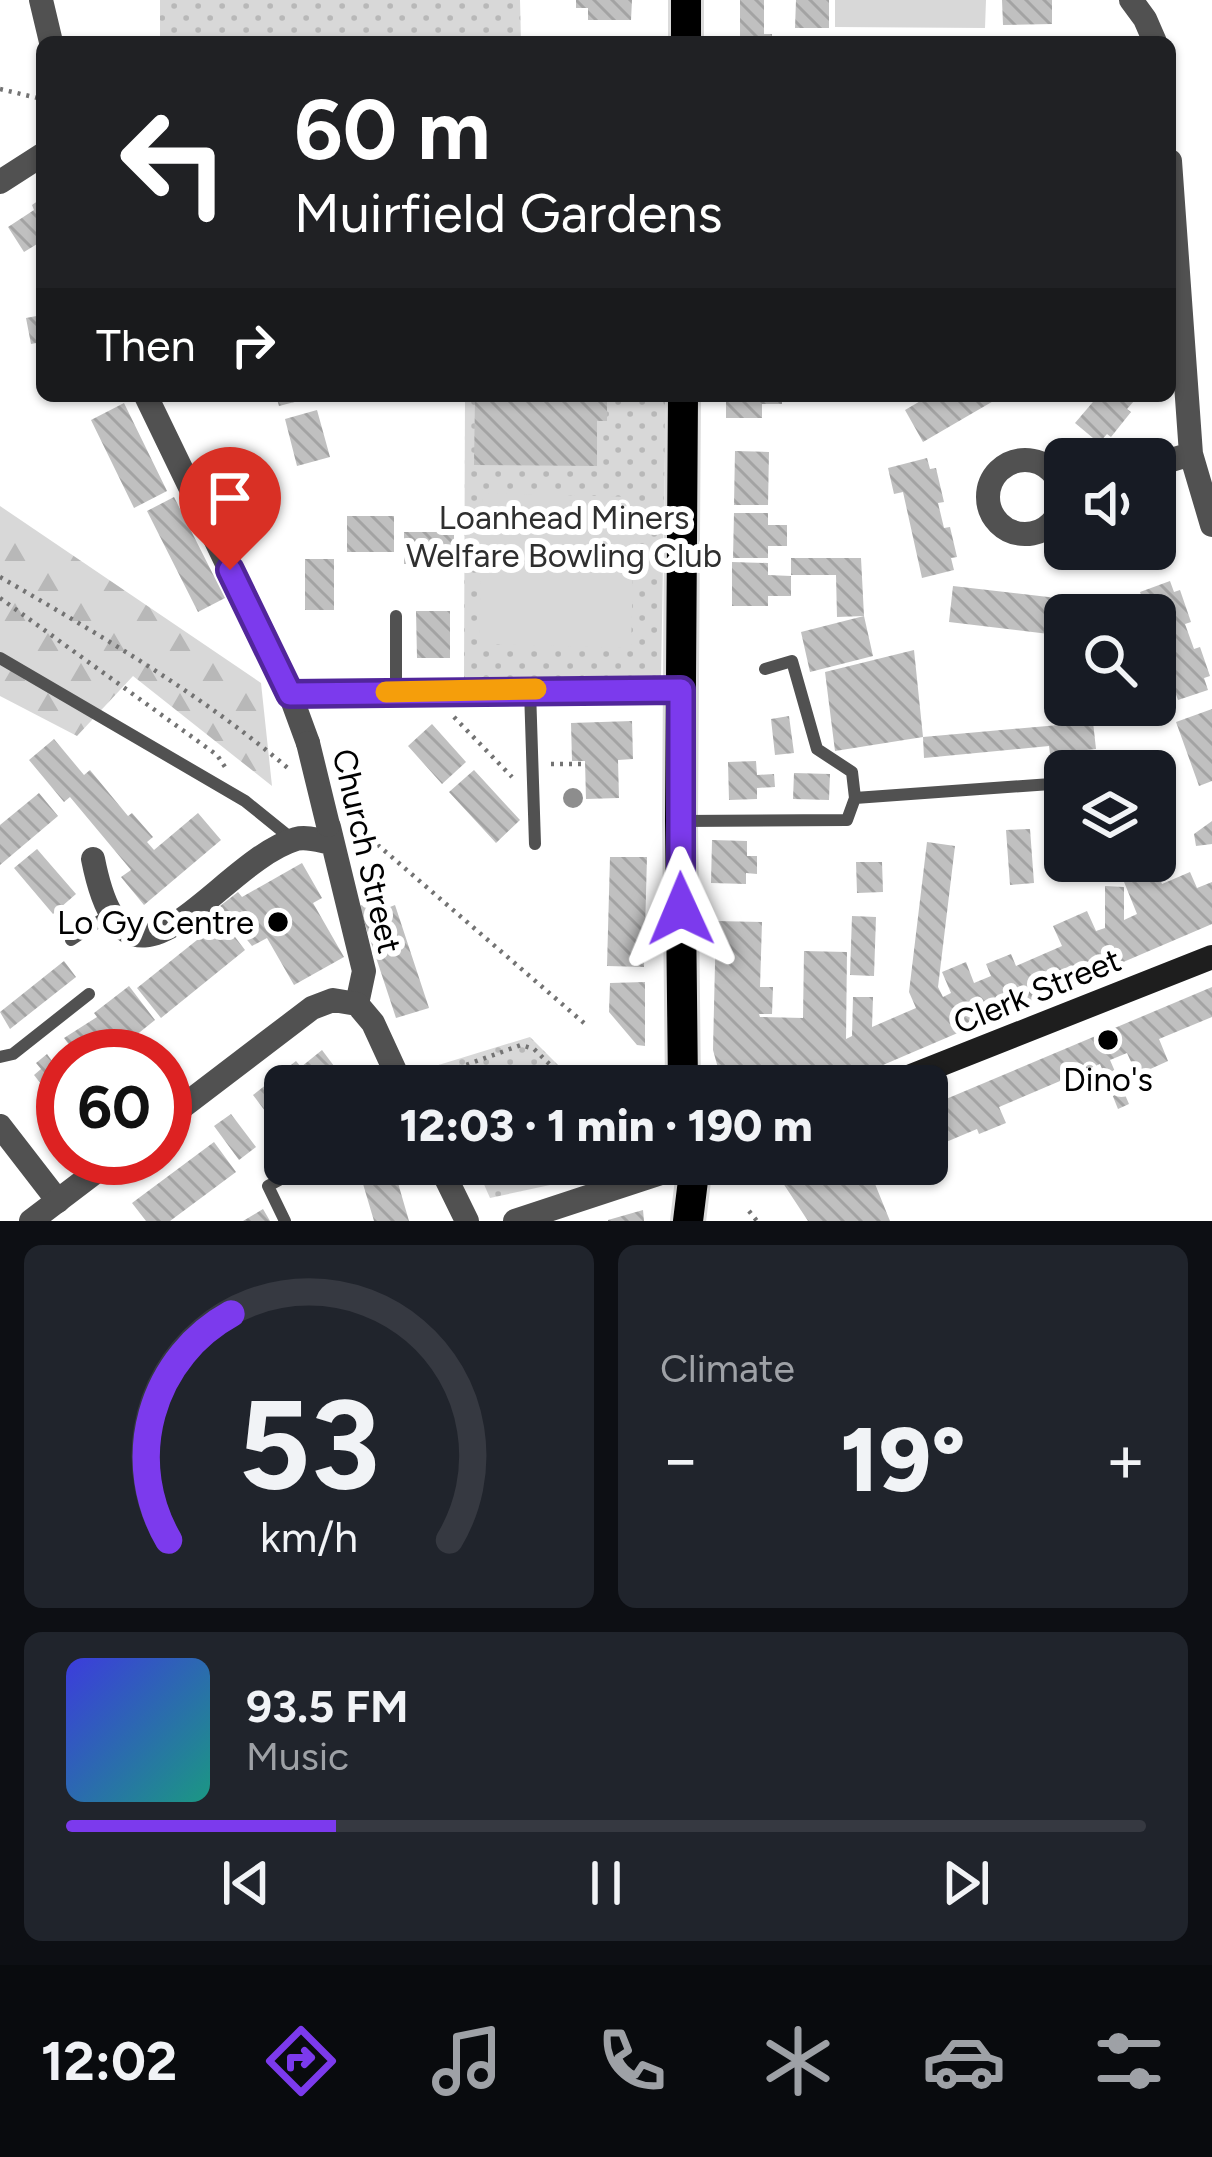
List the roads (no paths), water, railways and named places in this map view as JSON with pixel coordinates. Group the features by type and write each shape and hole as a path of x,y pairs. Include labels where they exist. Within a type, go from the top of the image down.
{"main road":[{"path":"686,0 686,36"},
{"path":"683,402 683,1065"},
{"name":"Clerk Street","path":"939,1065 1212,957"},
{"path":"688,1221 691,1185"}],"street":[{"path":"41,0 50,36"},
{"path":"1131,0 1152,36"},
{"path":"0,182 36,159"},
{"path":"1176,245 1191,454 1212,526"},
{"name":"Church Street","path":"149,402 290,694 308,742 364,971 357,1004 373,1023 392,1065"},
{"path":"1176,459 1191,454"},
{"path":"290,694 681,690"},
{"path":"92,860 110,914 122,930 141,937 163,934 252,860 301,837 330,834"},
{"path":"192,1099 312,1008 333,1000 357,1004"},
{"path":"0,1126 58,1201"},
{"path":"32,1221 79,1185"},
{"path":"449,1185 467,1221"},
{"path":"515,1221 627,1185"}],"lane":[{"path":"396,616 396,692"},
{"path":"0,658 245,801 293,840"},
{"path":"680,821 848,820 856,798 852,772 818,748 793,661 765,669"},
{"path":"530,689 535,844"},
{"path":"856,798 1044,785"},
{"path":"71,940 110,914"},
{"path":"0,1057 14,1054 89,994"},
{"path":"270,1185 285,1221"}],"place":[{"name":"Lo Gy Centre","path":"278,922"},
{"name":"Dino's","path":"1108,1040"}],"park label":[{"name":"Loanhead Miners Welfare Bowling Club","path":"564,536"}]}
